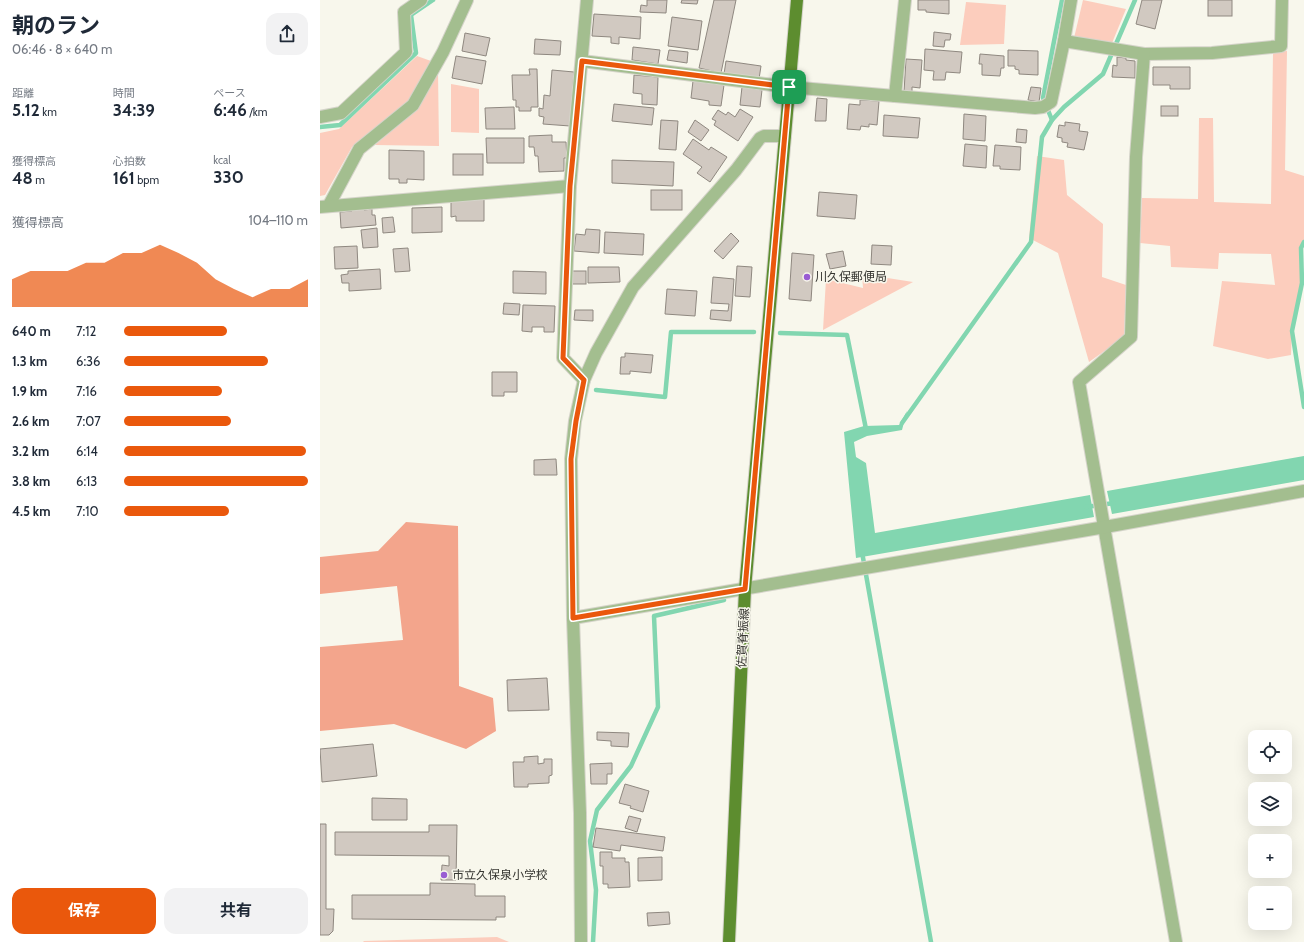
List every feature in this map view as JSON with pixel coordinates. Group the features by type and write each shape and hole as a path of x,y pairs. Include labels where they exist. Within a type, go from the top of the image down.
{"main road":[{"name":"佐賀脊振線","path":"729,942 745,589 797,0"}],"street":[{"path":"320,117 341,113 406,52 404,12 421,0"},
{"path":"325,206 359,149 413,105 443,52 468,0"},
{"path":"584,380 563,358 570,186 587,0"},
{"path":"895,96 905,0"},
{"path":"582,61 789,87 1035,108 1047,104 1064,41 1071,0"},
{"path":"1064,41 1144,54 1212,53 1281,46 1282,0"},
{"path":"1144,54 1136,157 1131,337 1079,382 1176,942"},
{"path":"581,942 580,813 573,618 571,459 576,421 584,380 596,353 633,287 736,170 760,138 764,136 784,136"},
{"path":"325,206 570,186"},
{"path":"573,618 858,570 1304,491"}],"shaded area":[{"path":"1083,0 1126,9 1112,43 1074,38"},
{"path":"966,2 1006,5 1004,44 960,45"},
{"path":"1287,51 1285,170 1304,176 1304,242 1301,248 1302,283 1292,331 1291,355 1268,359 1213,346 1222,281 1275,285 1271,254 1219,253 1218,269 1171,267 1170,246 1140,243 1142,198 1198,199 1199,118 1213,118 1214,202 1271,204 1273,52"},
{"path":"417,56 431,61 411,101 352,147 325,195 320,196 320,133 339,129"},
{"path":"438,71 439,146 375,145 418,108"},
{"path":"451,84 479,89 479,133 451,132"},
{"path":"1037,156 1064,160 1067,195 1103,224 1102,277 1126,285 1124,337 1089,362 1058,253 1029,238"},
{"path":"862,274 913,282 823,330 826,279 863,288"},
{"path":"907,411 902,430 867,436 854,442 856,457 866,463 875,533 1090,495 1094,517 856,558 844,432 864,426 899,425"},
{"path":"1304,456 1304,480 1112,514 1107,491"},
{"path":"406,522 458,526 459,686 493,698 496,731 466,749 394,724 320,731 320,647 403,640 397,586 320,594 320,557 378,551"},
{"path":"497,937 509,942 363,942 364,941"}],"building":[{"path":"647,0 667,0 666,13 640,12 641,5 647,6"},
{"path":"682,0 698,0 697,4 681,3"},
{"path":"714,0 736,0 721,73 699,68"},
{"path":"918,0 949,0 949,14 918,10"},
{"path":"1142,0 1162,0 1155,29 1136,24"},
{"path":"1208,0 1232,0 1232,16 1208,16"},
{"path":"594,14 641,17 640,39 619,37 619,44 611,43 611,37 592,36"},
{"path":"672,17 702,21 698,50 668,46"},
{"path":"934,32 951,34 950,40 945,40 944,47 933,46"},
{"path":"465,33 490,38 486,56 462,51"},
{"path":"535,39 561,41 560,55 534,54"},
{"path":"633,47 660,50 658,64 632,60"},
{"path":"925,49 962,52 960,73 946,72 945,80 933,80 934,71 924,70"},
{"path":"669,50 688,52 687,63 667,60"},
{"path":"1008,50 1038,51 1038,75 1019,74 1019,70 1015,69 1015,66 1008,66"},
{"path":"980,54 1004,56 1004,68 1001,68 1000,76 982,75 982,64 979,64"},
{"path":"456,56 486,61 482,84 452,78"},
{"path":"1117,57 1135,61 1135,78 1112,77 1113,65 1117,66"},
{"path":"906,59 922,60 920,88 912,87 912,92 904,92"},
{"path":"726,61 761,66 759,79 724,74"},
{"path":"1153,67 1190,67 1190,89 1170,89 1170,85 1153,85"},
{"path":"529,69 537,69 538,107 531,107 531,111 519,111 519,107 516,107 516,100 513,100 512,75 530,75"},
{"path":"552,70 574,72 570,126 543,124 544,117 539,116 539,108 543,109 544,95 550,96"},
{"path":"634,75 658,77 657,105 642,104 642,94 633,93"},
{"path":"693,81 724,85 721,106 709,105 709,101 691,98"},
{"path":"742,87 762,90 760,107 740,105"},
{"path":"1031,87 1041,88 1039,102 1028,100"},
{"path":"817,98 827,99 826,121 815,121"},
{"path":"860,100 879,101 877,125 869,124 869,127 861,126 860,130 847,129 849,104 860,105"},
{"path":"614,104 654,108 652,125 612,121"},
{"path":"1161,106 1178,106 1178,116 1161,116"},
{"path":"514,107 515,129 486,129 485,108"},
{"path":"740,109 753,117 738,141 714,125 716,121 712,119 718,110 726,115 728,112 735,117"},
{"path":"964,114 986,116 985,141 963,139"},
{"path":"884,115 920,118 918,138 883,136"},
{"path":"661,120 678,121 676,150 659,149"},
{"path":"695,120 709,130 701,141 688,132"},
{"path":"1065,122 1080,124 1079,131 1088,132 1084,150 1067,147 1068,143 1062,142 1062,138 1057,137 1059,125 1065,126"},
{"path":"1017,129 1027,130 1026,143 1016,142"},
{"path":"552,135 552,142 566,142 567,158 564,158 564,171 539,172 538,156 535,156 534,147 529,147 529,136"},
{"path":"486,138 524,138 524,163 487,163"},
{"path":"693,139 709,150 711,147 727,157 710,182 697,173 702,167 683,154"},
{"path":"965,144 987,146 986,168 963,166"},
{"path":"995,145 1021,147 1020,170 1000,169 1000,166 993,166"},
{"path":"389,150 424,151 424,180 407,179 407,183 399,183 399,179 389,179"},
{"path":"453,154 483,154 483,175 453,175"},
{"path":"612,160 674,162 673,186 612,183"},
{"path":"651,190 682,190 682,210 651,210"},
{"path":"819,192 857,195 855,219 817,216"},
{"path":"484,198 484,221 456,221 456,216 451,217 451,199"},
{"path":"364,206 364,210 372,209 372,215 375,215 376,225 341,228 340,212 352,211 351,207"},
{"path":"442,207 442,232 412,233 412,208"},
{"path":"393,217 395,232 383,233 382,218"},
{"path":"377,228 378,247 363,248 361,230"},
{"path":"586,229 600,230 599,253 574,251 576,234 585,235"},
{"path":"605,232 644,234 643,255 604,253"},
{"path":"731,233 739,241 723,259 714,251"},
{"path":"872,245 892,246 891,265 871,264"},
{"path":"357,246 358,268 335,269 334,247"},
{"path":"408,248 410,271 395,272 393,249"},
{"path":"843,251 846,266 830,269 826,254"},
{"path":"792,253 814,255 811,301 789,299"},
{"path":"737,266 752,267 750,297 735,296"},
{"path":"588,267 619,267 620,282 588,283"},
{"path":"380,269 381,289 349,291 349,283 342,283 341,275 348,274 348,271"},
{"path":"513,271 546,272 546,294 513,293"},
{"path":"572,271 586,271 586,284 572,284"},
{"path":"713,277 734,279 731,321 710,319 711,310 728,311 729,304 711,303"},
{"path":"667,289 697,291 695,316 665,314"},
{"path":"504,303 520,304 519,315 503,314"},
{"path":"523,305 555,306 554,332 544,332 544,327 532,327 532,332 522,331"},
{"path":"575,310 593,310 593,321 574,320"},
{"path":"625,353 653,355 651,373 630,371 630,374 620,374 621,357 625,357"},
{"path":"492,372 517,372 517,392 504,392 504,396 492,396"},
{"path":"556,459 557,475 534,475 534,460"},
{"path":"547,678 549,710 508,711 507,680"},
{"path":"597,732 629,733 628,747 611,746 611,741 597,740"},
{"path":"373,744 377,776 322,782 320,749"},
{"path":"538,756 538,764 544,763 544,759 552,759 552,775 549,776 549,783 528,784 528,787 514,787 513,762 524,762 524,757"},
{"path":"612,763 612,774 607,774 607,784 591,784 590,764"},
{"path":"625,784 649,791 643,812 630,808 631,806 619,803"},
{"path":"372,798 407,799 407,820 372,820"},
{"path":"629,816 641,819 637,832 625,828"},
{"path":"320,824 326,824 326,909 334,909 333,931 329,935 320,935"},
{"path":"429,825 457,825 456,880 441,880 442,865 449,866 449,856 335,855 335,832 429,832"},
{"path":"596,828 665,837 663,851 621,845 620,851 593,847"},
{"path":"600,852 612,852 612,858 625,858 625,862 629,862 630,887 608,888 608,884 603,884 603,866 600,866"},
{"path":"662,857 662,880 638,881 638,858"},
{"path":"430,883 475,884 475,896 505,896 505,917 496,917 496,920 352,919 352,895 430,895"},
{"path":"669,912 670,924 648,926 647,913"}],"waterway":[{"path":"320,127 340,125 416,53 411,15 433,0"},
{"path":"1052,120 1043,98 1062,0"},
{"path":"902,423 1031,242 1042,137 1052,120 1064,107 1103,74 1135,0"},
{"path":"1304,242 1301,248 1302,283 1292,331 1304,407"},
{"path":"596,390 665,397 671,332 754,332"},
{"path":"780,333 847,335 866,429"},
{"path":"1086,507 1114,503"},
{"path":"862,552 931,942"},
{"path":"593,942 596,890 590,841 597,810 631,766 658,707 654,616 724,600"}],"place":[{"name":"川久保郵便局","path":"807,277"},
{"name":"市立久保泉小学校","path":"444,875"}],"route":[{"path":"582,61 789,87 745,589 573,618 571,459 576,421 584,380 563,358 570,186 582,61"}]}
